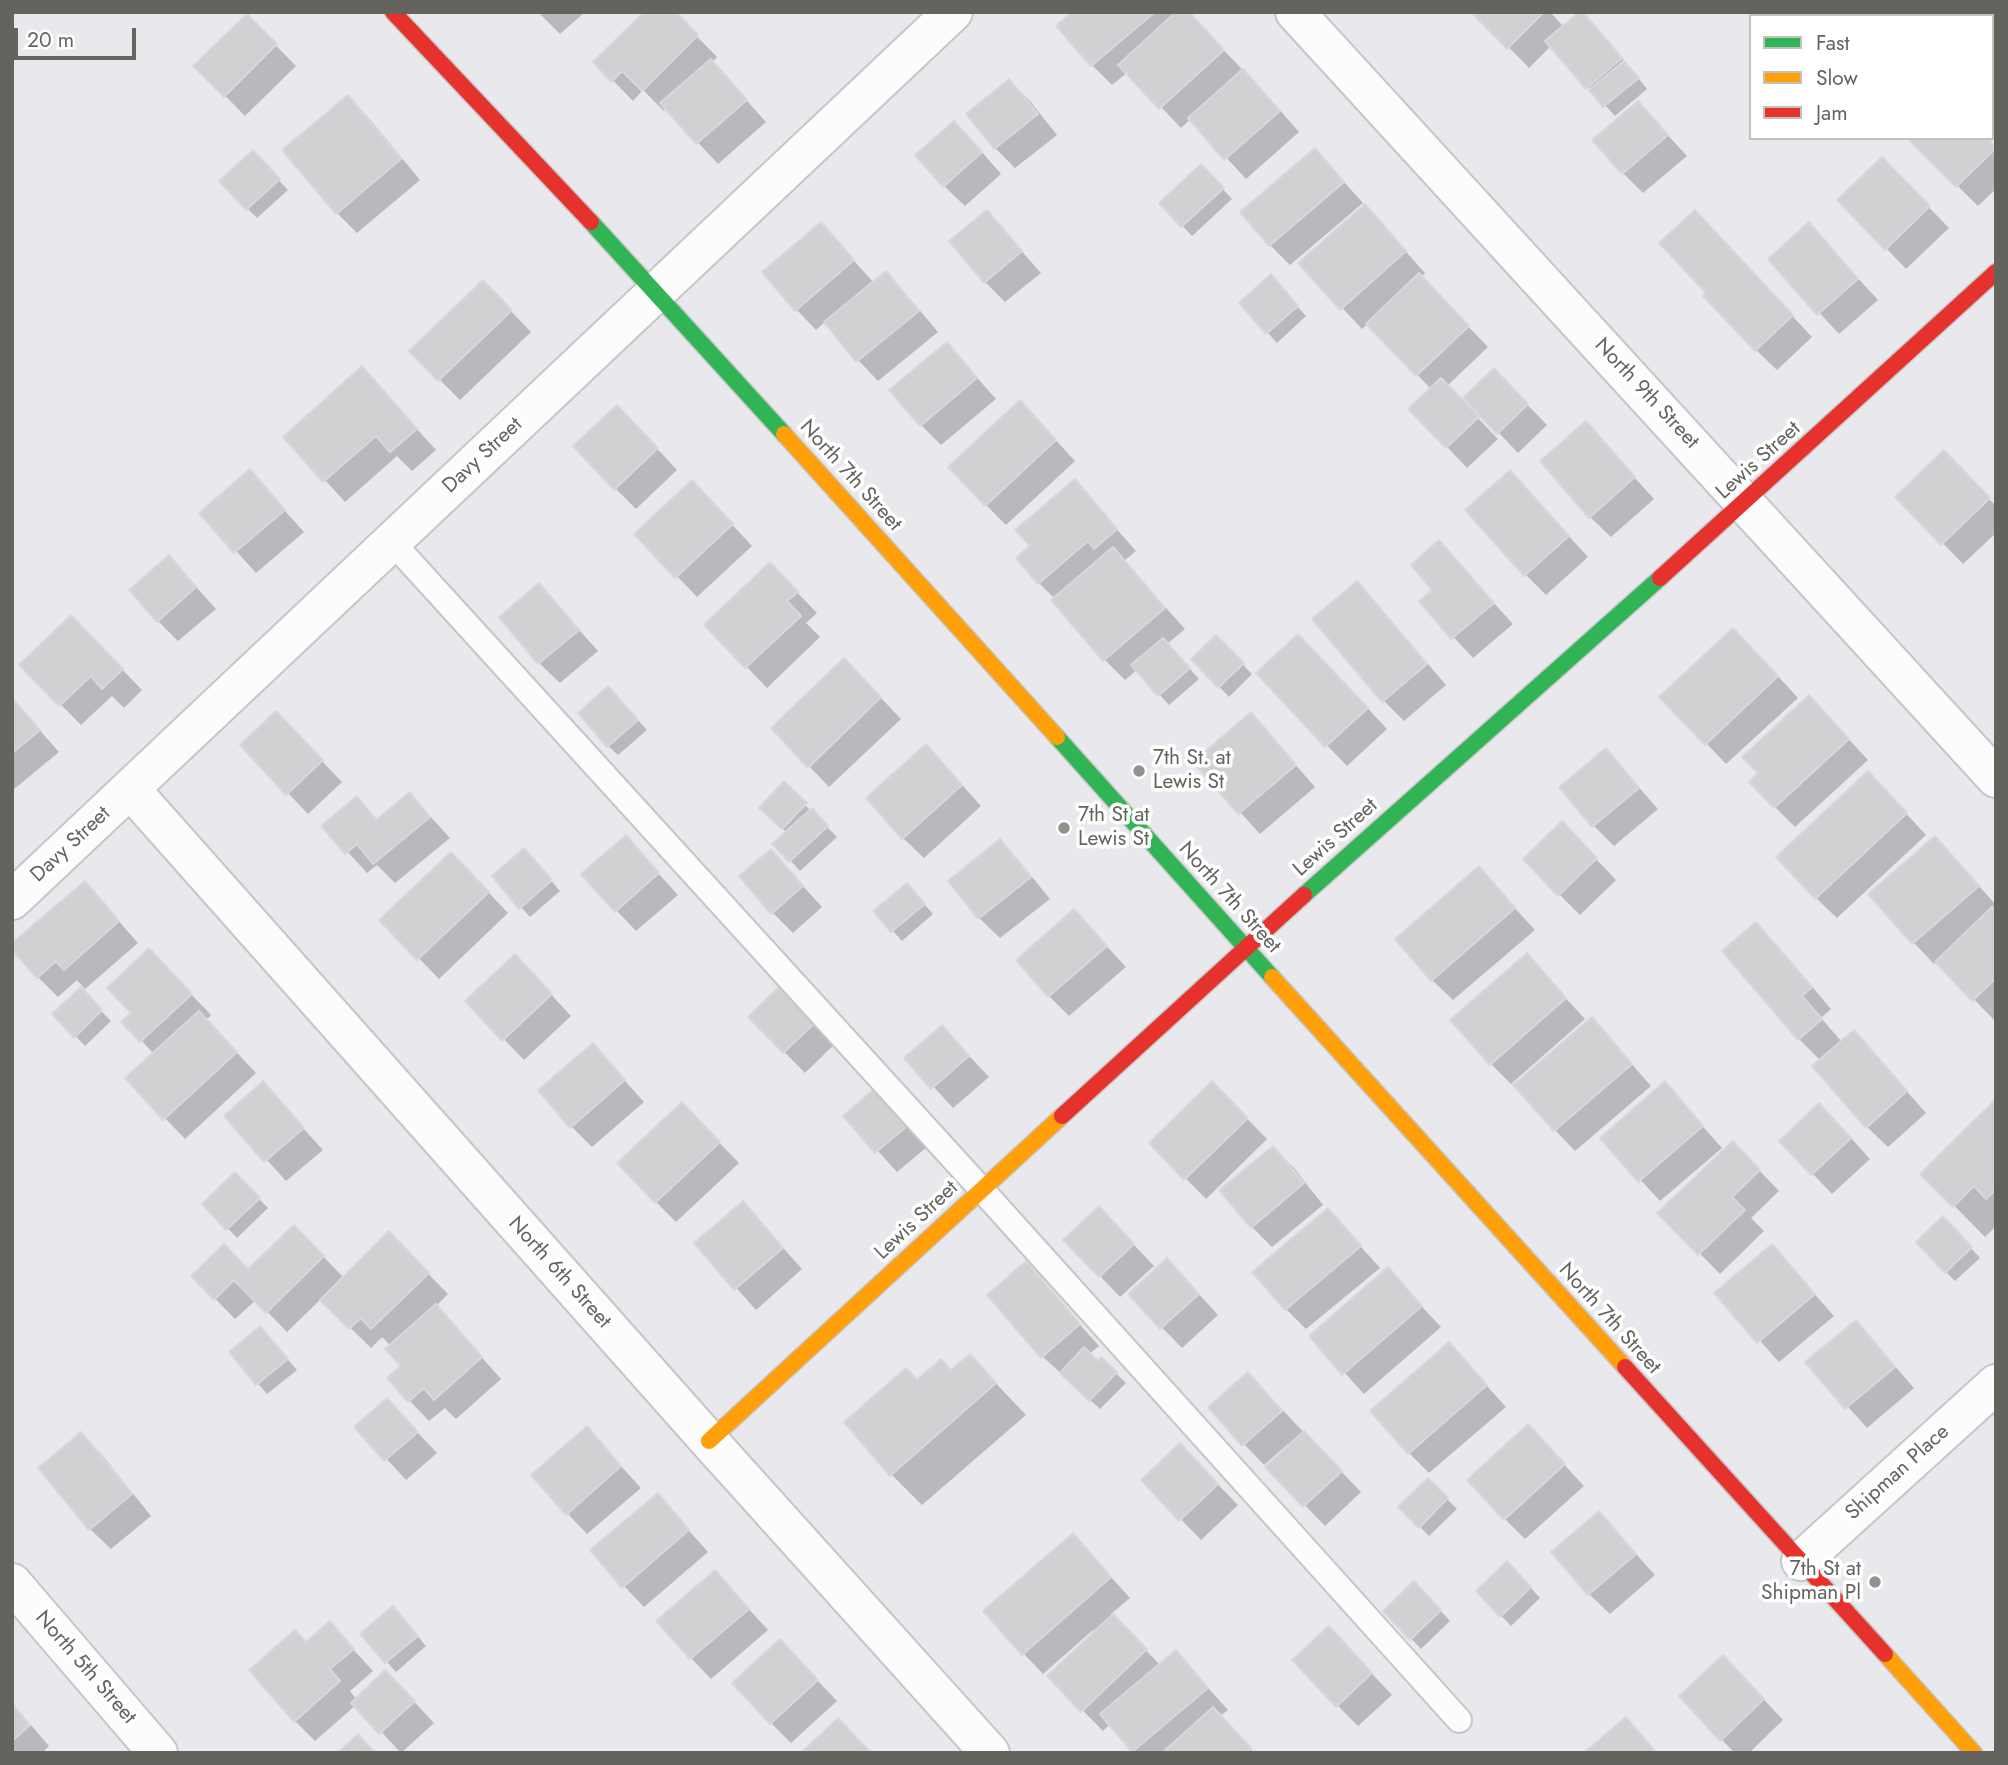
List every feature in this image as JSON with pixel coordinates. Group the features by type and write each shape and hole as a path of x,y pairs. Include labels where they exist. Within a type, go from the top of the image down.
{"street":[{"name":"North 7th Street","path":"393,12 657,292 1974,1753"},
{"name":"Davy Street","path":"12,900 953,12"},
{"name":"North 9th Street","path":"1295,12 1996,778"},
{"name":"Lewis Street","path":"709,1441 1245,947 1745,502 1996,272"},
{"name":"North 6th Street","path":"131,790 990,1753"},
{"name":"Shipman Place","path":"1801,1561 1996,1384"},
{"name":"North 5th Street","path":"12,1583 151,1750"}],"lane":[{"path":"392,542 982,1190 1459,1720"}],"building":[{"path":"644,12 676,12 698,35 642,91 622,71 611,82 593,62"},
{"path":"1072,12 1155,12 1091,66 1056,26"},
{"path":"1176,12 1189,12 1224,50 1159,109 1118,65"},
{"path":"1471,12 1544,12 1507,49"},
{"path":"1579,12 1583,12 1622,58 1586,89 1545,41"},
{"path":"1996,12 1994,74 1994,14 1984,14"},
{"path":"247,14 277,44 224,97 193,66"},
{"path":"711,59 747,100 696,144 660,103"},
{"path":"1624,61 1639,78 1603,107 1589,90"},
{"path":"1243,69 1280,111 1224,160 1188,118"},
{"path":"1009,79 1038,114 994,149 966,114"},
{"path":"348,95 401,159 336,214 282,150"},
{"path":"1638,101 1668,135 1622,174 1592,140"},
{"path":"954,121 982,152 943,187 915,155"},
{"path":"1909,140 1990,140 1996,148 1956,187"},
{"path":"1315,148 1344,182 1269,246 1240,212"},
{"path":"253,150 280,179 246,210 219,181"},
{"path":"1882,157 1930,206 1885,250 1837,200"},
{"path":"1201,164 1224,188 1181,227 1159,203"},
{"path":"1365,204 1406,251 1340,310 1298,263"},
{"path":"987,210 1022,251 984,283 949,241"},
{"path":"1695,210 1793,315 1755,351 1703,296 1706,293 1659,243"},
{"path":"821,222 854,260 795,311 762,272"},
{"path":"1809,222 1858,279 1817,315 1768,259"},
{"path":"886,271 919,311 856,362 824,322"},
{"path":"1419,273 1469,326 1416,376 1366,324"},
{"path":"1271,274 1298,306 1266,334 1239,303"},
{"path":"483,280 512,310 438,381 409,351"},
{"path":"947,342 977,378 920,426 889,390"},
{"path":"362,366 417,429 390,452 376,436 323,482 283,437"},
{"path":"1494,368 1528,404 1497,434 1463,398"},
{"path":"1441,378 1479,417 1446,448 1408,409"},
{"path":"1020,400 1056,440 985,506 948,467"},
{"path":"617,405 658,448 614,490 573,446"},
{"path":"1586,421 1635,477 1589,518 1540,461"},
{"path":"1944,450 1990,498 1941,545 1895,497"},
{"path":"250,469 285,510 234,553 199,513"},
{"path":"1510,470 1569,536 1524,576 1465,510"},
{"path":"1075,479 1117,529 1094,549 1088,541 1038,584 1016,558 1030,546 1015,530"},
{"path":"692,480 733,524 675,578 634,534"},
{"path":"1439,540 1494,603 1451,639 1419,601 1432,590 1411,565"},
{"path":"1113,547 1165,608 1103,661 1051,600"},
{"path":"169,555 196,587 157,622 129,590"},
{"path":"770,562 798,592 787,601 801,616 745,668 704,625"},
{"path":"1357,581 1427,664 1382,702 1312,619"},
{"path":"539,583 579,630 538,664 499,617"},
{"path":"71,615 123,669 102,689 91,676 59,706 19,665"},
{"path":"1733,628 1778,676 1705,745 1659,697"},
{"path":"1298,634 1368,708 1325,747 1256,673"},
{"path":"1216,635 1244,663 1218,688 1191,659"},
{"path":"1163,638 1190,668 1158,696 1131,665"},
{"path":"844,658 881,697 808,768 771,728"},
{"path":"608,686 638,720 607,747 578,713"},
{"path":"1809,695 1849,739 1774,808 1749,782 1758,773 1742,757"},
{"path":"12,698 40,730 12,753"},
{"path":"276,711 323,760 286,795 240,745"},
{"path":"1251,712 1296,765 1238,814 1193,762"},
{"path":"926,744 962,785 902,839 866,798"},
{"path":"1606,748 1639,788 1592,827 1559,787"},
{"path":"1868,771 1907,813 1815,899 1776,857"},
{"path":"784,781 807,803 782,829 759,808"},
{"path":"410,792 430,817 373,864 357,844 345,854 321,826 357,796 376,820"},
{"path":"812,808 828,826 789,862 772,844"},
{"path":"1562,821 1597,858 1558,896 1523,859"},
{"path":"626,835 659,873 615,912 581,874"},
{"path":"1935,836 1979,886 1912,944 1868,894"},
{"path":"1000,839 1031,877 978,919 948,881"},
{"path":"524,848 552,880 519,909 492,876"},
{"path":"771,849 803,886 771,914 739,876"},
{"path":"451,852 489,892 417,960 379,920"},
{"path":"1479,866 1515,908 1431,981 1395,939"},
{"path":"85,881 119,921 64,970 56,961 37,978 12,950 12,943"},
{"path":"907,883 925,904 891,932 873,911"},
{"path":"1992,907 1996,911 1996,978 1972,1001 1935,962"},
{"path":"1074,909 1107,946 1048,997 1016,960"},
{"path":"1756,922 1812,987 1802,996 1822,1019 1798,1040 1722,951"},
{"path":"149,948 192,994 140,1042 121,1022 131,1013 107,988"},
{"path":"1527,953 1566,998 1490,1065 1450,1020"},
{"path":"515,954 552,994 502,1041 465,1001"},
{"path":"786,980 821,1017 783,1053 748,1017"},
{"path":"81,987 102,1010 74,1038 52,1014"},
{"path":"199,1011 237,1052 163,1120 125,1078"},
{"path":"1592,1017 1632,1064 1554,1131 1513,1085"},
{"path":"942,1025 969,1056 931,1089 904,1058"},
{"path":"1854,1030 1907,1091 1866,1128 1812,1066"},
{"path":"593,1043 625,1080 570,1128 538,1090"},
{"path":"263,1081 304,1128 264,1162 224,1116"},
{"path":"1212,1081 1248,1118 1184,1180 1149,1143"},
{"path":"1665,1081 1703,1126 1638,1182 1600,1138"},
{"path":"881,1083 913,1121 875,1153 843,1116"},
{"path":"1996,1099 1996,1189 1986,1199 1974,1186 1953,1207 1920,1174"},
{"path":"682,1102 720,1142 655,1203 617,1163"},
{"path":"1819,1103 1851,1138 1811,1175 1779,1141"},
{"path":"1733,1141 1760,1170 1732,1197 1745,1210 1698,1255 1657,1213"},
{"path":"1273,1146 1304,1183 1251,1228 1219,1190"},
{"path":"235,1172 260,1198 226,1230 202,1204"},
{"path":"743,1201 783,1248 734,1290 694,1243"},
{"path":"1099,1206 1134,1244 1099,1277 1063,1240"},
{"path":"1328,1208 1361,1246 1285,1310 1252,1272"},
{"path":"1943,1216 1972,1247 1945,1273 1916,1242"},
{"path":"294,1225 324,1256 266,1313 234,1280 214,1300 191,1276 224,1244 248,1269"},
{"path":"389,1231 429,1273 371,1329 361,1318 349,1329 320,1300"},
{"path":"1772,1244 1815,1294 1757,1343 1714,1293"},
{"path":"1167,1258 1199,1294 1160,1329 1128,1294"},
{"path":"1026,1261 1080,1324 1041,1358 987,1295"},
{"path":"1388,1267 1422,1306 1342,1375 1309,1336"},
{"path":"436,1304 482,1357 434,1400 424,1388 408,1402 387,1378 401,1366 385,1349"},
{"path":"1856,1320 1895,1367 1845,1409 1805,1362"},
{"path":"260,1326 288,1359 256,1385 229,1352"},
{"path":"1449,1342 1487,1385 1408,1454 1370,1411"},
{"path":"1084,1347 1098,1361 1101,1357 1117,1372 1089,1401 1060,1373"},
{"path":"970,1354 996,1383 890,1476 844,1422 906,1368 917,1380 941,1359 951,1370"},
{"path":"1248,1372 1282,1411 1242,1446 1208,1407"},
{"path":"387,1398 418,1432 384,1461 354,1427"},
{"path":"1528,1424 1565,1464 1504,1520 1467,1480"},
{"path":"587,1426 621,1466 566,1515 531,1475"},
{"path":"1304,1431 1342,1471 1303,1507 1265,1467"},
{"path":"81,1432 132,1494 89,1530 38,1468"},
{"path":"1180,1443 1218,1484 1179,1521 1141,1480"},
{"path":"1428,1478 1448,1498 1419,1528 1398,1507"},
{"path":"658,1493 689,1530 622,1588 590,1550"},
{"path":"1599,1511 1636,1554 1588,1595 1551,1552"},
{"path":"1073,1533 1111,1577 1022,1655 983,1611"},
{"path":"1507,1561 1531,1587 1500,1617 1476,1591"},
{"path":"715,1570 749,1609 690,1659 656,1621"},
{"path":"1414,1581 1441,1610 1410,1640 1383,1611"},
{"path":"393,1606 418,1636 385,1663 360,1634"},
{"path":"1113,1614 1147,1649 1081,1712 1047,1676"},
{"path":"330,1621 354,1649 330,1669 340,1681 294,1722 249,1670 295,1630 306,1642"},
{"path":"1329,1626 1372,1673 1336,1707 1292,1660"},
{"path":"780,1639 818,1680 770,1724 732,1683"},
{"path":"1176,1650 1208,1688 1132,1752 1100,1714"},
{"path":"1723,1655 1764,1699 1720,1741 1679,1696"},
{"path":"385,1670 415,1701 379,1734 351,1703"},
{"path":"12,1704 30,1725 12,1741"},
{"path":"1213,1707 1251,1748 1246,1753 1162,1753"},
{"path":"1626,1717 1654,1750 1651,1753 1584,1753"},
{"path":"838,1718 871,1753 801,1753"},
{"path":"358,1734 375,1753 337,1753"}],"traffic: fast":[{"path":"591,222 784,434"},
{"path":"1304,895 1660,578"},
{"path":"1057,737 1272,977"}],"traffic: slow":[{"path":"784,434 1057,737"},
{"path":"1272,977 1625,1367"},
{"path":"709,1441 1062,1116"},
{"path":"1885,1654 1974,1753"}],"traffic: jam":[{"path":"393,12 591,222"},
{"path":"1660,578 1996,272"},
{"path":"1062,1116 1304,895"},
{"path":"1625,1367 1885,1654"}],"place":[{"name":"7th St. at Lewis St","path":"1139,771"},
{"name":"7th St at Lewis St","path":"1064,828"},
{"name":"7th St at Shipman Pl","path":"1875,1582"}]}
